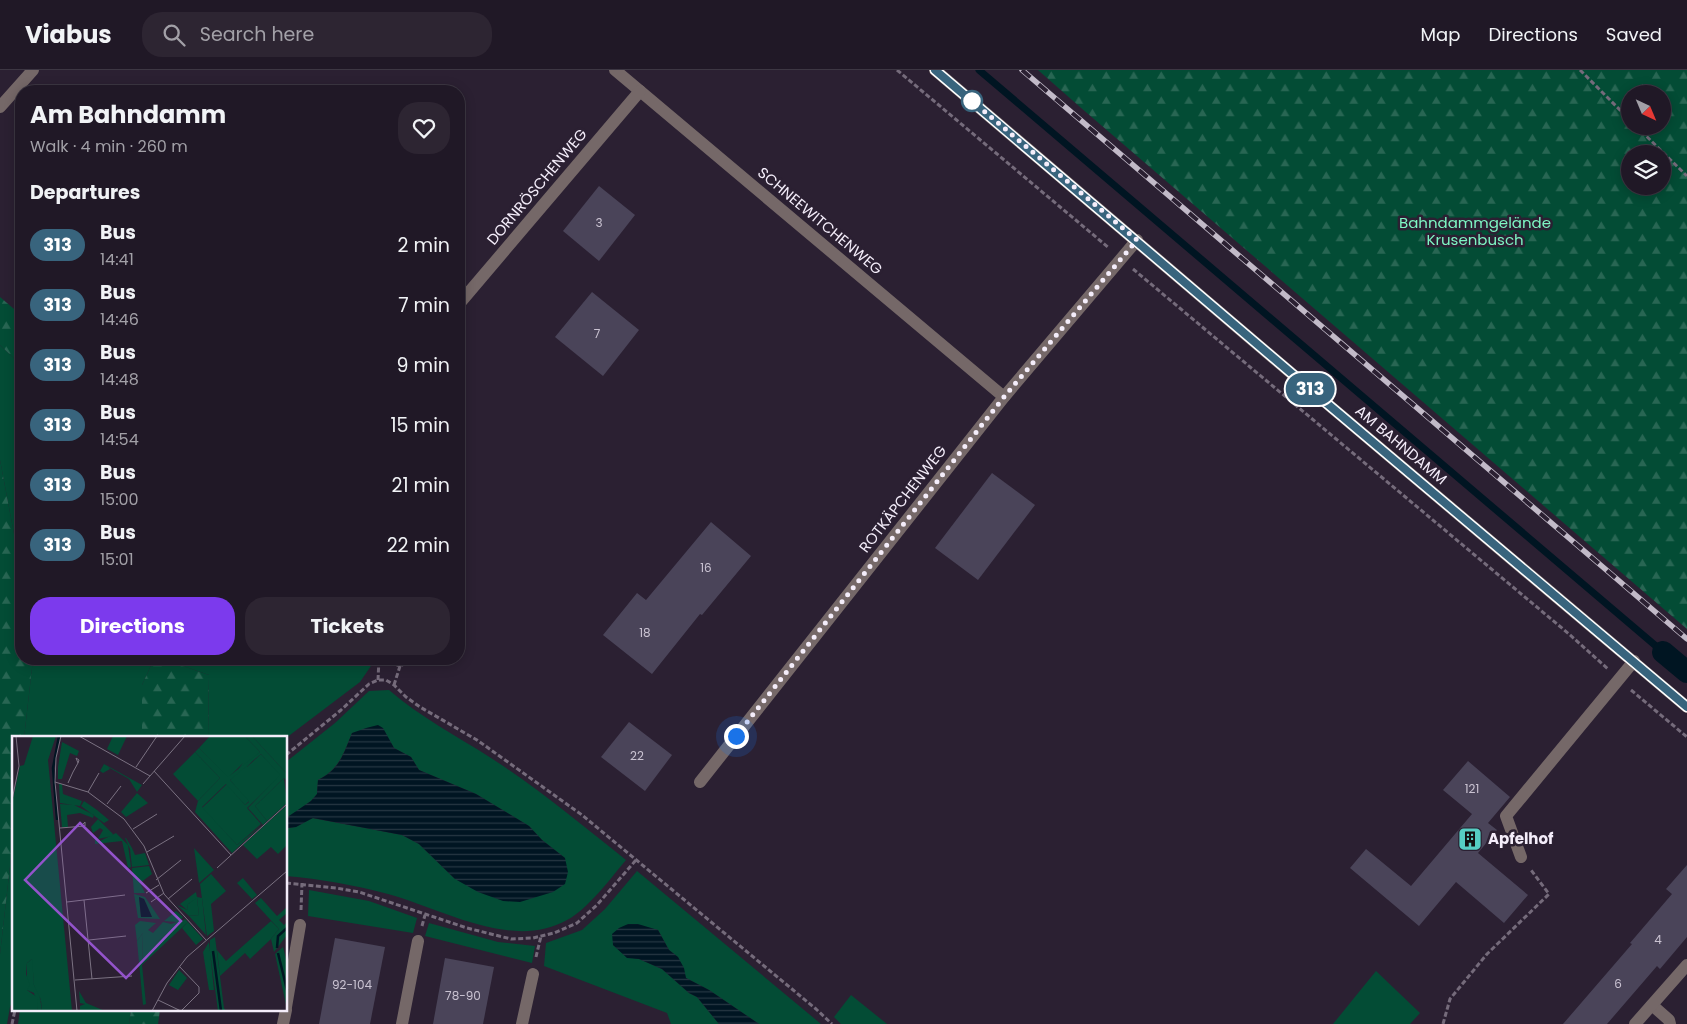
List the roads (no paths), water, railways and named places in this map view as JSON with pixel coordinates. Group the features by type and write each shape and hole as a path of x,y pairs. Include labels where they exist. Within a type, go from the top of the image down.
{"street":[{"path":"20,85 33,70"},
{"name":"SCHNEEWITCHENWEG","path":"615,70 1004,397"},
{"name":"AM BAHNDAMM","path":"935,70 1687,707"},
{"path":"0,107 15,90"},
{"name":"DORNRÖSCHENWEG","path":"465,297 640,91"},
{"name":"ROTKÄPCHENWEG","path":"700,782 1004,397 1137,240"},
{"path":"1521,858 1506,816 1634,661"},
{"path":"288,997 300,925"},
{"path":"402,1024 418,941"},
{"path":"1635,1024 1687,964"},
{"path":"522,1024 533,974"},
{"path":"1652,1004 1669,1020 1670,1024"}],"water":[{"path":"378,725 383,728 394,748 411,757 419,770 476,794 529,826 542,840 565,858 568,872 565,884 553,892 520,902 503,901 478,892 455,879 419,844 402,835 313,818 296,827 288,828 288,817 311,801 317,794 318,780 331,771 340,761 352,733"},
{"path":"628,924 638,924 658,930 669,950 678,957 684,968 686,978 709,990 759,1024 719,1024 697,997 689,993 662,969 639,959 627,958 613,945 612,934"}],"waterway":[{"path":"979,70 1663,652"},
{"path":"1663,652 1687,672"}],"railway":[{"path":"1022,70 1687,639"}],"place":[{"name":"Apfelhof","path":"1470,839"}],"park label":[{"name":"Bahndammgelände Krusenbusch","path":"1475,232"}]}
